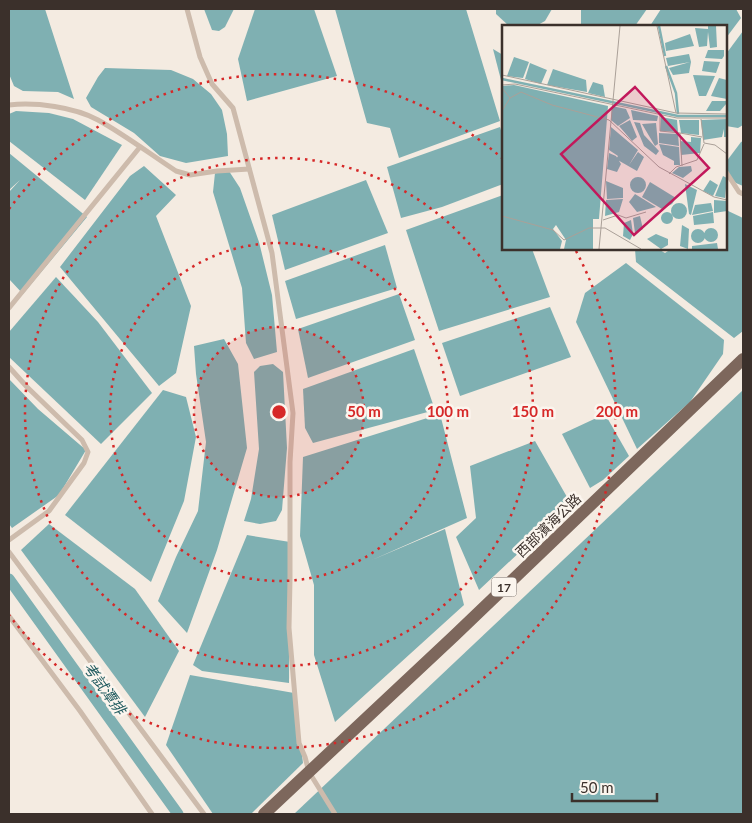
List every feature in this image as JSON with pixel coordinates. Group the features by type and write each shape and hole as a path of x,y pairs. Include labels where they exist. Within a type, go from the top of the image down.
{"main road":[{"name":"西部濱海公路","path":"264,814 461,629 743,359"}],"lane":[{"path":"187,9 200,57 212,84 233,108 272,253 293,413 290,462 289,628 299,743 309,772 335,814"},
{"path":"9,105 26,103 69,109 97,120 176,171 190,175 217,171 249,170"},
{"path":"9,308 140,147"},
{"path":"727,174 739,192 743,194"},
{"path":"9,367 82,440 88,452 84,463 49,511 9,540"},
{"path":"9,552 204,814"},
{"path":"9,616 80,711 152,814"}],"water":[{"path":"9,9 45,9 74,99 58,92 23,91 14,86 9,74"},
{"path":"204,9 234,9 225,27 219,31 212,30"},
{"path":"255,9 314,9 337,76 247,101 238,59"},
{"path":"335,9 466,9 500,121 399,158 390,128 367,123"},
{"path":"496,9 552,9 545,21 538,25 508,25 496,14"},
{"path":"581,9 647,9 636,25 581,25"},
{"path":"661,9 736,9 741,18 727,37 727,25 651,25"},
{"path":"743,31 743,125 738,128 727,126 727,53"},
{"path":"493,49 502,54 502,84"},
{"path":"105,68 171,70 193,79 211,94 222,110 227,134 228,156 186,163 160,156 134,133 91,107 86,98"},
{"path":"16,111 49,113 73,119 122,145 85,200 9,141 9,114"},
{"path":"500,127 502,134 502,184 442,207 401,218 387,167"},
{"path":"743,141 743,186 727,175 727,161"},
{"path":"9,153 87,217 23,294 9,279 9,192 20,180 9,190"},
{"path":"144,166 176,195 156,216 191,306 176,373 159,386 60,267 130,176"},
{"path":"227,168 240,188 259,242 272,295 277,352 254,359 246,343 242,288 213,192 215,173"},
{"path":"366,180 388,233 285,270 272,215"},
{"path":"502,195 502,250 532,250 550,297 439,331 406,230"},
{"path":"727,210 743,218 743,331 734,338 636,262 635,250 660,250 665,253 670,250 727,250"},
{"path":"385,245 397,288 296,319 285,281"},
{"path":"626,263 724,340 723,354 690,402 637,449 576,322 585,293"},
{"path":"56,277 98,322 152,393 101,444 9,357 9,332"},
{"path":"399,294 415,340 308,378 298,329"},
{"path":"550,307 571,357 460,396 442,343"},
{"path":"224,339 238,364 247,448 217,550 187,633 158,601 198,511 206,442 194,346"},
{"path":"414,349 435,410 313,443 305,428 303,389"},
{"path":"273,364 283,372 287,448 282,510 276,521 260,524 244,521 251,499 259,449 254,372 260,366"},
{"path":"9,379 38,409 86,450 59,495 12,528 9,524"},
{"path":"163,390 186,397 196,437 184,501 151,582 65,515"},
{"path":"743,390 743,814 294,814"},
{"path":"440,414 467,518 372,560 445,529 464,605 335,722 314,655 314,585 300,536 303,457"},
{"path":"605,414 629,456 603,480 590,488 562,434"},
{"path":"535,441 571,504 479,590 456,537 476,518 470,466"},
{"path":"49,524 135,589 179,651 145,717 21,550"},
{"path":"247,535 290,542 289,683 202,671 193,665"},
{"path":"190,675 294,693 303,763 251,814 213,814 166,745"}],"waterway":[{"name":"考試潭排","path":"9,579 178,814"}]}
